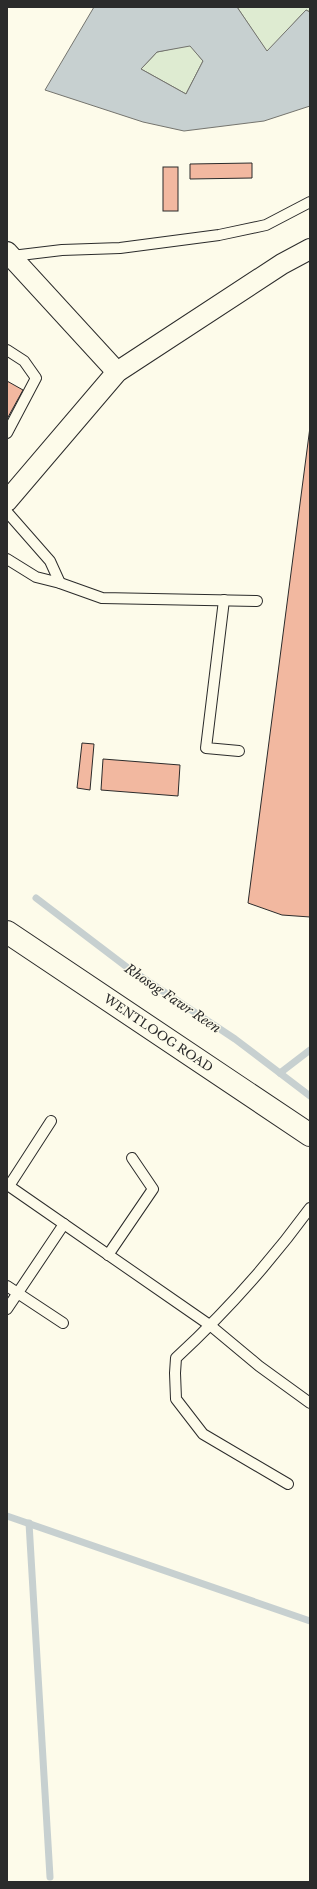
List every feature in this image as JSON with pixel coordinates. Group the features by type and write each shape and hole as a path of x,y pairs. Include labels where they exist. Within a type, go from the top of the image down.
{"main road":[{"name":"WENTLOOG ROAD","path":"7,932 310,1135"}],"street":[{"path":"7,501 117,372 282,264 310,249"},
{"path":"10,254 117,372"}],"lane":[{"path":"10,254 120,248 219,235 266,224 310,202"},
{"path":"7,350 24,361 36,378 7,433"},
{"path":"7,512 50,561 60,583"},
{"path":"7,559 36,577 60,583 102,598 257,601"},
{"path":"224,600 206,748 239,752"},
{"path":"51,1122 9,1186 211,1326 259,1366 310,1403"},
{"path":"108,1255 153,1189 132,1158"},
{"path":"288,1484 203,1434 176,1399 176,1358 211,1326 275,1256 310,1208"},
{"path":"7,1309 64,1224"},
{"path":"7,1286 63,1323"}],"green space":[{"path":"237,7 310,7 310,12 306,10 267,52"},
{"path":"190,45 203,61 186,94 141,69 157,52"}],"shaded area":[{"path":"94,7 237,7 267,51 306,10 310,12 310,106 264,121 184,131 143,122 45,90","holes":["190,46 203,61 186,94 141,69 157,52"]}],"building":[{"path":"252,163 252,178 190,179 190,164"},
{"path":"163,167 178,167 178,211 163,211"},
{"path":"7,381 23,390 7,419"},
{"path":"310,427 310,917 282,915 248,903"},
{"path":"82,743 94,744 90,790 77,788"},
{"path":"103,759 180,765 178,796 101,790"}],"waterway":[{"name":"Rhosog Fawr Reen","path":"36,898 128,968 235,1039 310,1096"},
{"path":"280,1073 310,1050"},
{"path":"7,1516 310,1621"},
{"path":"29,1523 50,1877"}]}
